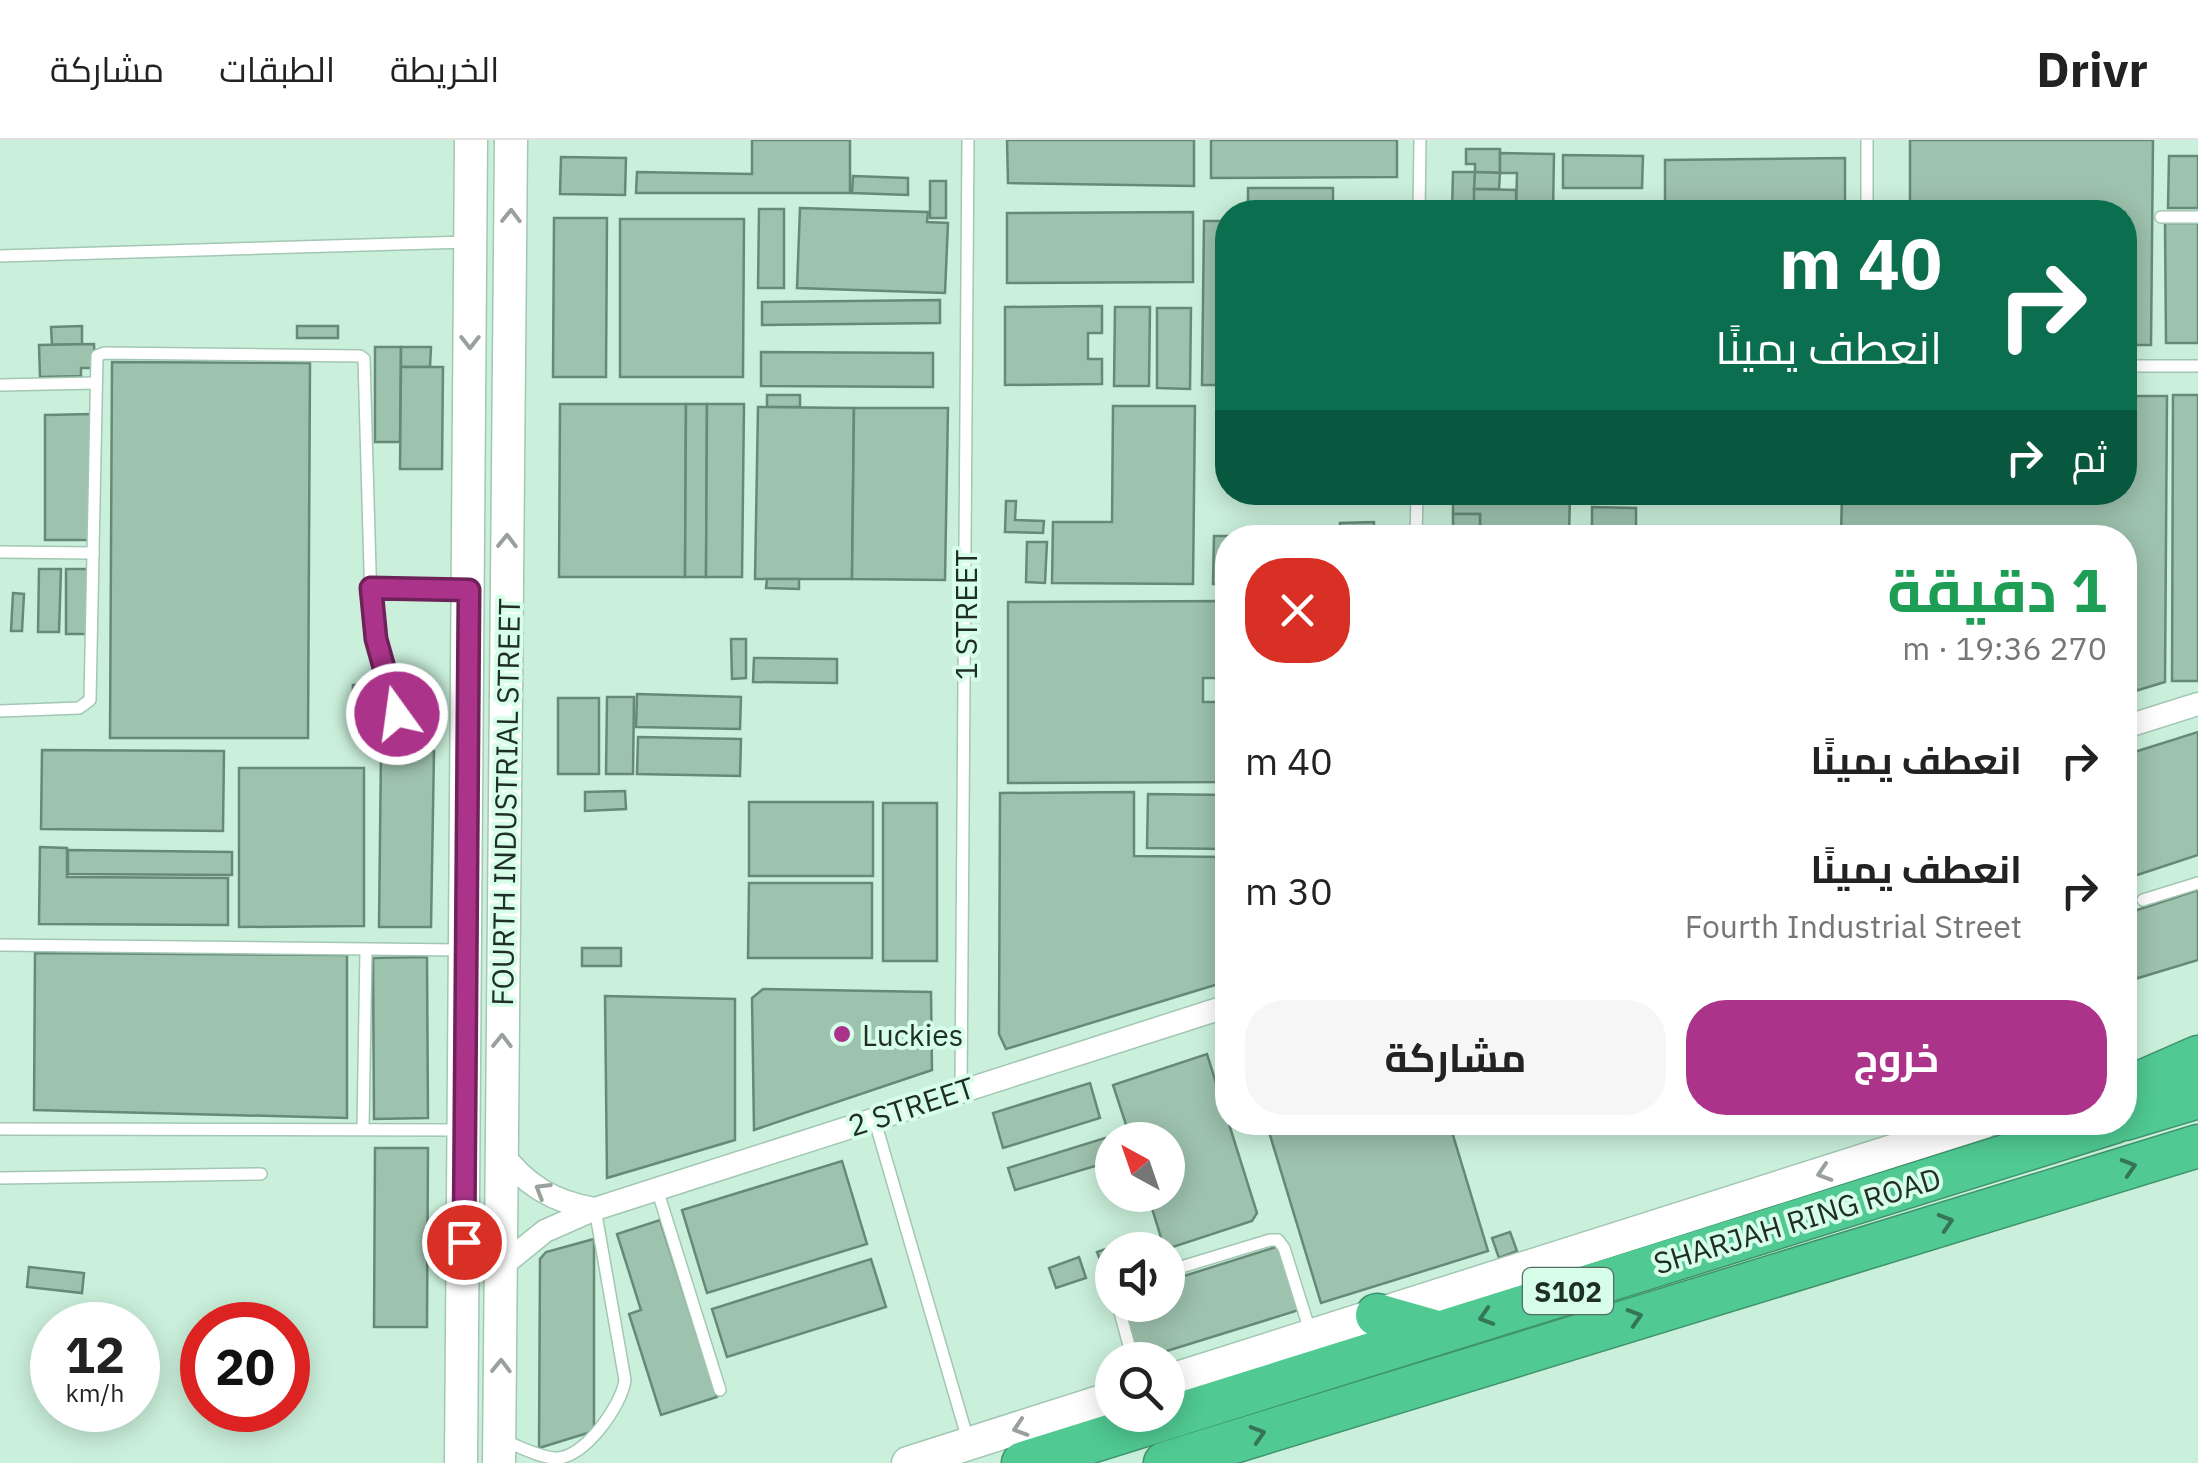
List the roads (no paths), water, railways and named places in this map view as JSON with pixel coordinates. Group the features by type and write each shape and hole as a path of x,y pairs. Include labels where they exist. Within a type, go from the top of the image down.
{"highway":[{"path":"2137,1084 2198,1058"},
{"path":"2137,1115 2198,1097"},
{"path":"1960,1168 2020,1135"},
{"name":"SHARJAH RING ROAD","path":"1023,1463 2070,1135"},
{"name":"SHARJAH RING ROAD","path":"1165,1463 2198,1146"},
{"path":"1377,1315 1437,1332"}],"main road":[{"name":"FOURTH INDUSTRIAL STREET","path":"500,1452 511,140"},
{"name":"FOURTH INDUSTRIAL STREET","path":"461,1463 471,242 466,145"},
{"path":"2137,1068 2198,1046"},
{"path":"1185,1375 1943,1135"},
{"path":"908,1463 1095,1403"}],"street":[{"path":"2137,723 2198,704"},
{"name":"2 STREET","path":"502,1266 545,1231 595,1208 1215,1010"},
{"path":"501,1152 515,1170 542,1192 572,1205 595,1208"}],"lane":[{"name":"1 STREET","path":"961,1090 968,140"},
{"path":"1419,200 1420,140"},
{"path":"1867,140 1867,200"},
{"path":"2161,217 2198,217"},
{"path":"0,256 471,242"},
{"path":"0,711 79,708 88,704 92,696 96,360 104,353 364,357 371,588 376,639 397,714 388,723 356,722"},
{"path":"2137,366 2198,366"},
{"path":"0,385 95,383"},
{"path":"0,552 93,553"},
{"path":"371,588 469,590"},
{"path":"2143,900 2198,882"},
{"path":"0,945 466,950"},
{"path":"363,1129 366,949"},
{"path":"874,1118 969,1444"},
{"path":"0,1129 464,1130"},
{"path":"0,1178 261,1174"},
{"path":"658,1188 720,1390"},
{"path":"500,1452 557,1458 581,1450 624,1393 625,1380 595,1208"},
{"path":"1185,1266 1278,1240 1284,1248 1311,1335"}],"place":[{"name":"Luckies","path":"842,1034"}]}
